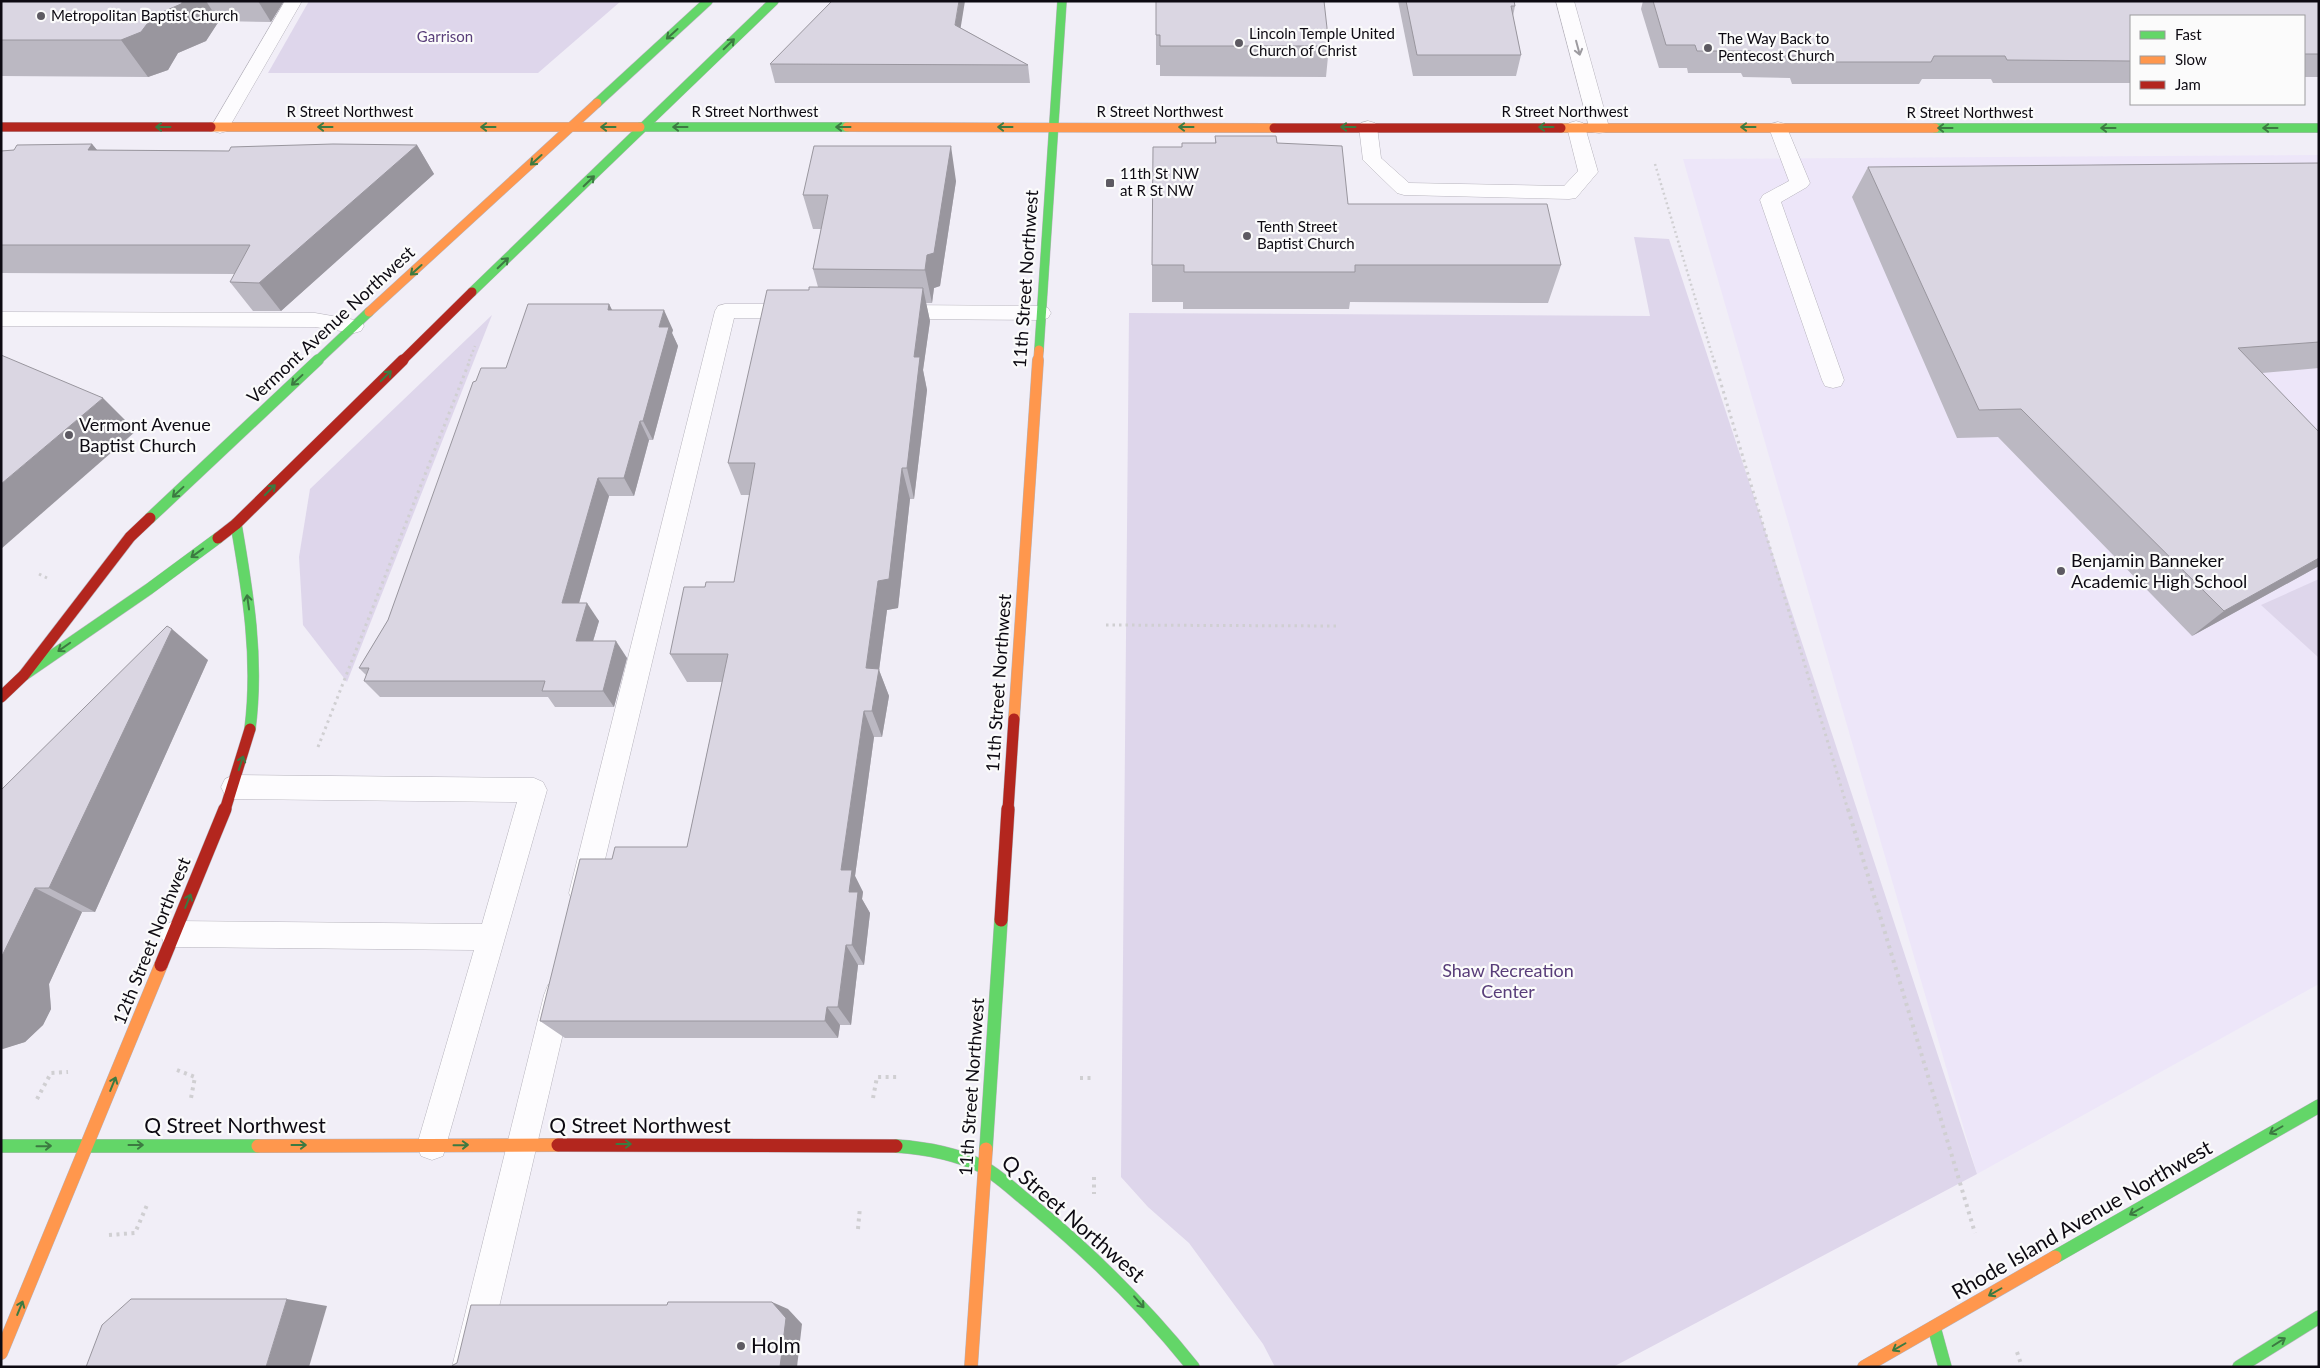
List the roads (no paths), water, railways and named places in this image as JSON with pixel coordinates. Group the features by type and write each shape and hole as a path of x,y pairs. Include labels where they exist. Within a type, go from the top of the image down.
{"main road":[{"name":"Vermont Avenue Northwest","path":"1,696 24,675 130,537 354,326 708,1"},
{"path":"24,675 236,524 396,366 774,1"},
{"name":"11th Street Northwest","path":"971,1367 1062,1"},
{"name":"R Street Northwest","path":"1,127 2319,128"},
{"name":"12th Street Northwest","path":"1,1353 234,787 244,754 251,721 254,658 250,616 236,524"},
{"name":"Rhode Island Avenue Northwest","path":"1864,1367 2319,1106"},
{"name":"Q Street Northwest","path":"1,1146 857,1145 920,1147 943,1150 964,1156 984,1167 1126,1287 1193,1367"},
{"path":"2239,1367 2319,1317"},
{"path":"1934,1327 1945,1367"}],"street":[{"path":"1565,1 1599,127"}],"lane":[{"path":"220,127 294,1"},
{"path":"1368,127 1372,160 1404,189 1568,193 1588,172 1576,127"},
{"path":"1778,128 1800,183 1770,200 1833,380"},
{"path":"578,912 725,311 813,311"},
{"path":"872,312 1041,312"},
{"path":"1,319 315,320 354,326"},
{"path":"234,787 534,790 432,1145"},
{"path":"174,934 492,937"},
{"path":"468,1367 564,970"}],"place":[{"name":"Metropolitan Baptist Church","path":"41,16"},
{"name":"Lincoln Temple United Church of Christ","path":"1239,43"},
{"name":"The Way Back to Pentecost Church","path":"1708,48"},
{"name":"11th St NW at R St NW","path":"1110,183"},
{"name":"Tenth Street Baptist Church","path":"1247,236"},
{"name":"Vermont Avenue Baptist Church","path":"69,435"},
{"name":"Benjamin Banneker Academic High School","path":"2061,571"},
{"name":"Holm","path":"741,1346"}],"park label":[{"name":"Garrison","path":"445,37"},
{"name":"Shaw Recreation Center","path":"1508,981"}]}
